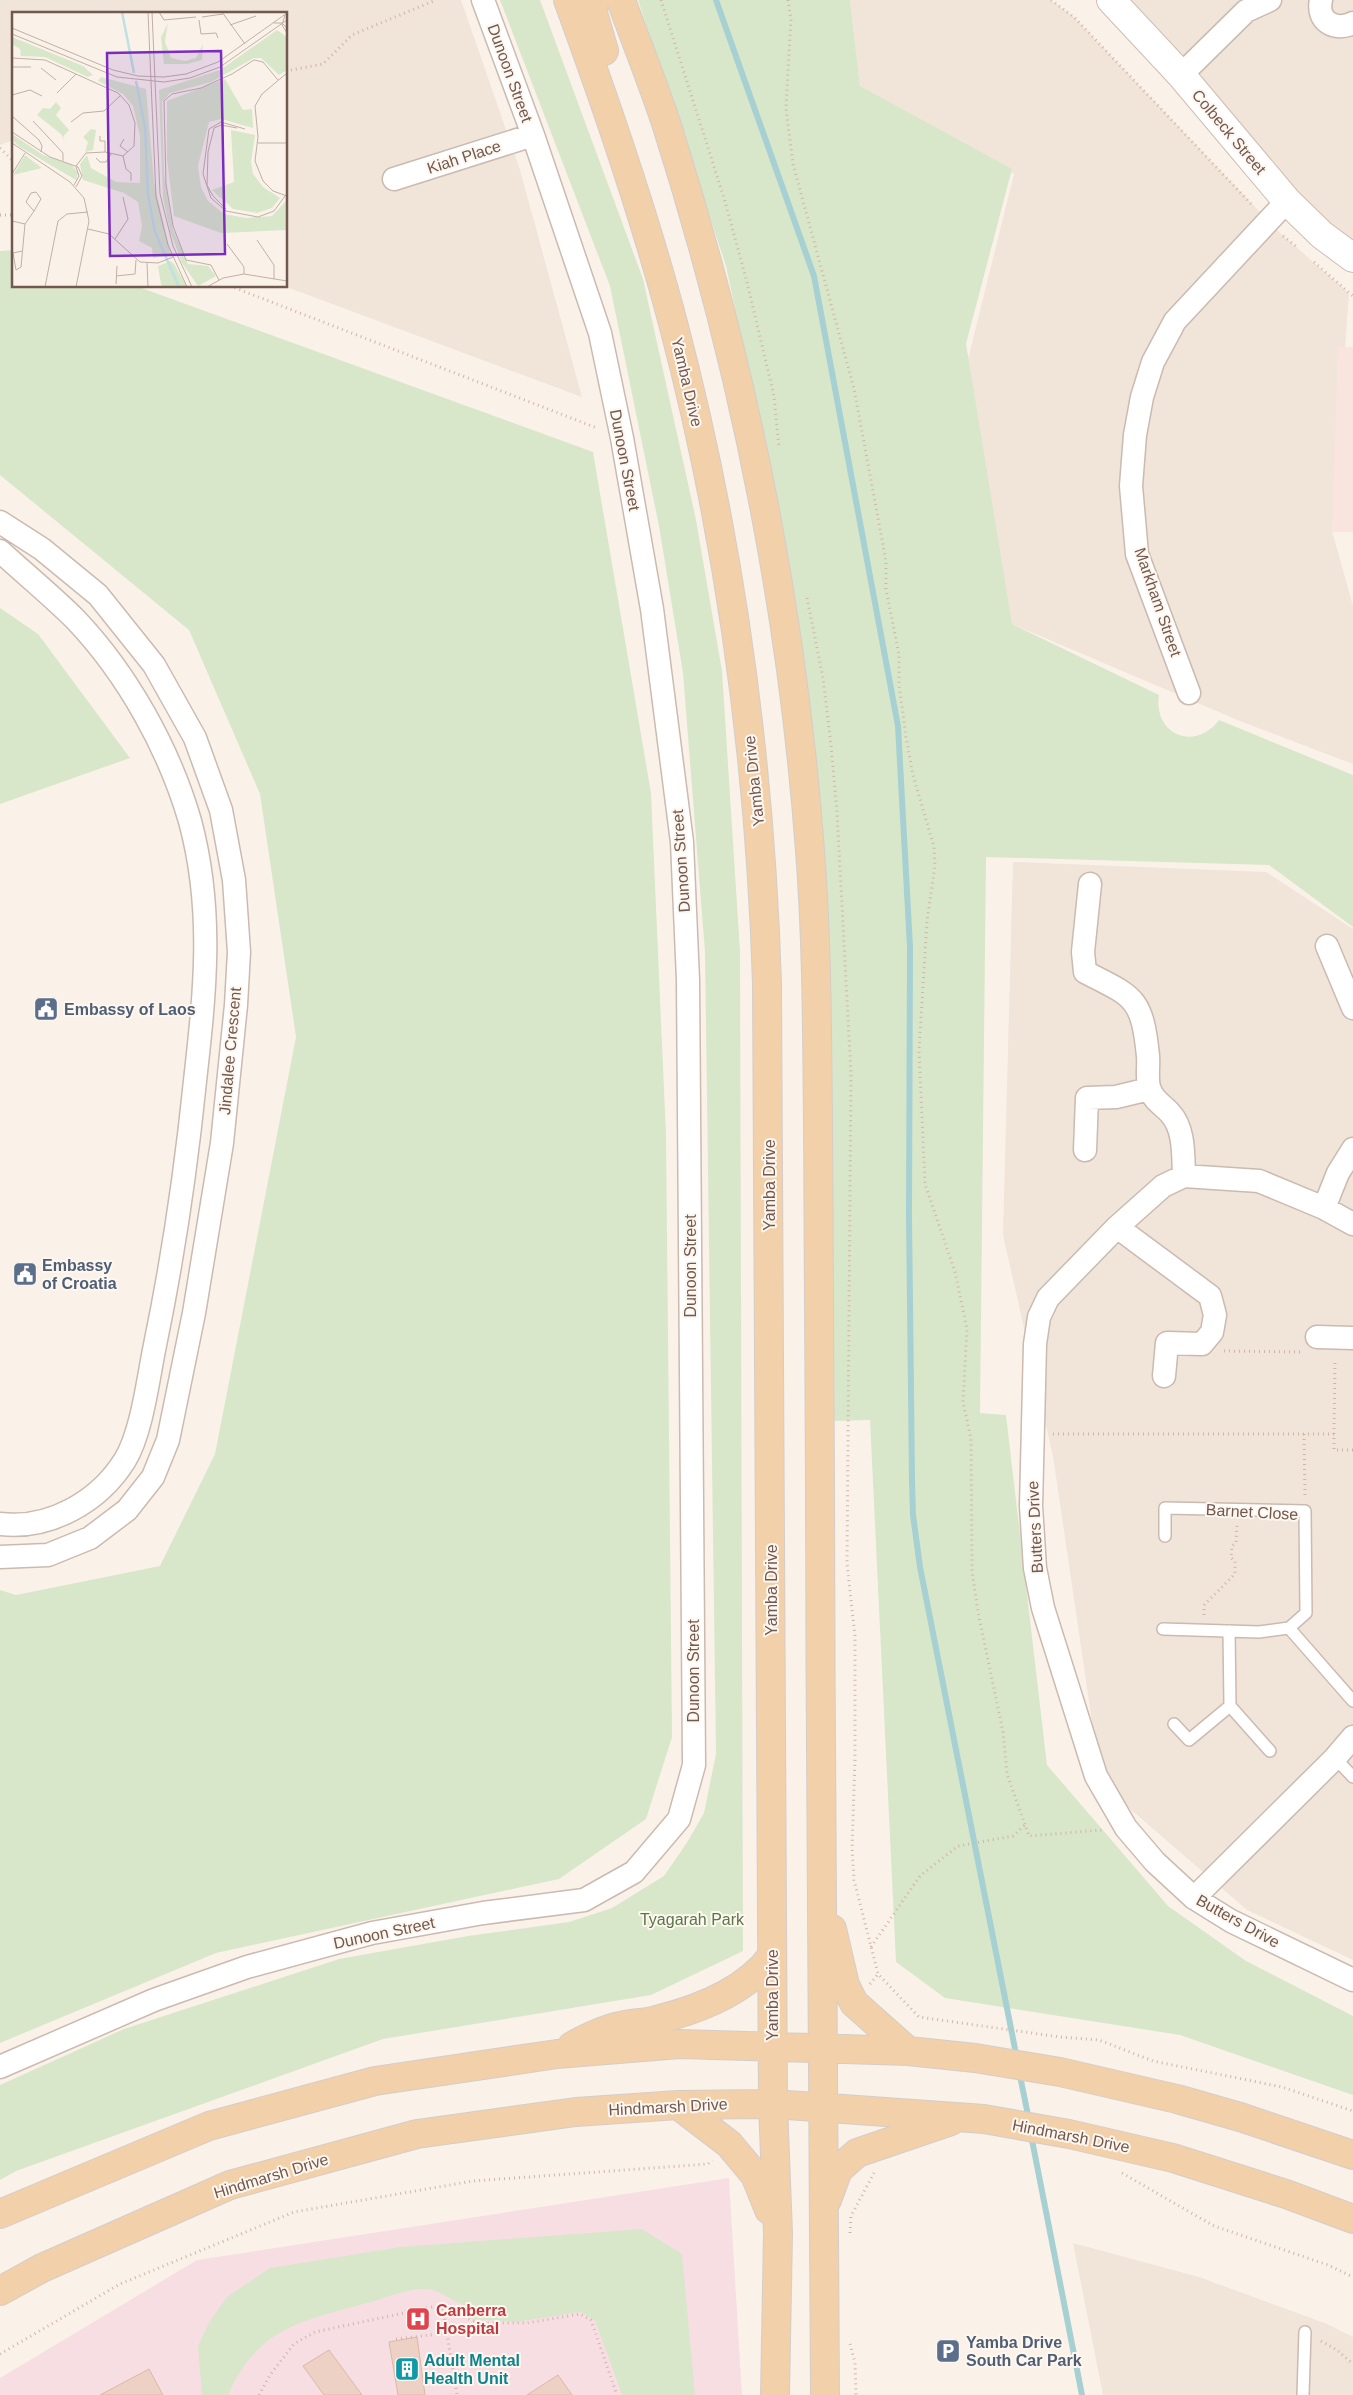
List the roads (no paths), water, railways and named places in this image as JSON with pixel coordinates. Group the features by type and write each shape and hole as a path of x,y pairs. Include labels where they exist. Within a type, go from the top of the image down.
{"main road":[{"name":"Yamba Drive","path":"568,0 608,108 642,215 673,322 714,500 732,602 748,719 760,835 767,993 772,2104 778,2233 775,2395"},
{"path":"594,0 593,12 613,74 608,108"},
{"path":"621,0 665,120 708,261 756,456 777,573 801,749 810,854 816,969 821,2108 824,2207 825,2395"},
{"path":"821,1879 845,1985 854,2003 908,2051"},
{"path":"557,2054 591,2035 624,2025 654,2021 682,2012 720,1996 745,1983 764,1967 772,1956"},
{"path":"0,2214 209,2126 374,2081 557,2054 680,2044 908,2051 975,2058 1060,2072 1177,2099 1240,2117 1353,2156"},
{"name":"Hindmarsh Drive","path":"0,2291 42,2268 230,2185 417,2134 576,2112 678,2105 772,2104 974,2118 1069,2134 1173,2158 1350,2216"},
{"path":"678,2105 729,2144 755,2175 778,2233"},
{"path":"824,2207 838,2170 857,2153 974,2118"}],"street":[{"name":"Dunoon Street","path":"0,2067 154,2000 246,1967 372,1933 483,1913 584,1900 634,1872 679,1819 694,1765 687,970 682,842 652,610 622,438 600,333 533,135 483,0"},
{"name":"Colbeck Street","path":"1111,0 1182,75 1287,201 1322,235 1353,258"},
{"path":"1182,75 1246,11 1270,0"},
{"path":"1321,0 1320,10 1327,22 1339,27 1353,23"},
{"name":"Kiah Place","path":"394,179 533,135"},
{"name":"Markham Street","path":"1189,694 1137,554 1130,486 1135,435 1142,397 1153,362 1175,321 1210,282 1266,226 1287,201"},
{"name":"Jindalee Crescent","path":"0,522 42,549 98,596 154,665 195,738 221,810 234,880 239,952 236,1006 222,1143 194,1313 168,1440 153,1476 127,1510 90,1538 48,1555 0,1557"},
{"name":"Jindalee Crescent","path":"0,551 77,621 124,680 163,748 189,820 203,882 206,950 204,1002 181,1202 162,1309 136,1434 125,1460 101,1490 73,1510 41,1522 11,1526 0,1524"},
{"path":"1090,884 1082,952 1084,972 1116,987 1131,998 1142,1017 1148,1056 1149,1089 1156,1102 1171,1114 1181,1136 1184,1176 1259,1181 1324,1208 1353,1224"},
{"path":"1327,946 1353,1008"},
{"path":"1085,1150 1087,1098 1116,1097 1149,1089"},
{"path":"1324,1208 1338,1173 1353,1149"},
{"name":"Butters Drive","path":"1184,1176 1163,1186 1117,1227 1048,1298 1039,1317 1036,1344 1032,1506 1035,1568 1043,1608 1096,1776 1126,1828 1155,1862 1194,1898 1231,1921 1353,1980"},
{"path":"1117,1227 1210,1296 1215,1316 1212,1332 1202,1344 1167,1343 1164,1376"},
{"path":"1194,1898 1335,1758 1353,1737"}],"lane":[{"name":"Barnet Close","path":"1165,1536 1165,1508 1305,1512 1306,1613 1289,1628"},
{"path":"1163,1629 1259,1632 1289,1628 1353,1701"},
{"path":"1229,1631 1230,1706 1270,1751"},
{"path":"1174,1724 1189,1740 1230,1706"},
{"path":"1335,1758 1353,1777"},
{"path":"1303,2395 1305,2332"}],"waterway":[{"path":"716,0 814,276 898,726 910,947 909,1215 913,1515 920,1567 1017,2059"},
{"path":"1019,2071 1029,2120"},
{"path":"1031,2135 1082,2395"}],"place":[{"name":"Embassy of Laos","path":"46,1009"},
{"name":"Embassy of Croatia","path":"25,1274"},
{"name":"Canberra Hospital","path":"418,2319"},
{"name":"Yamba Drive South Car Park","path":"948,2351"},
{"name":"Adult Mental Health Unit","path":"407,2369"}],"park label":[{"name":"Tyagarah Park","path":"692,1919"}]}
